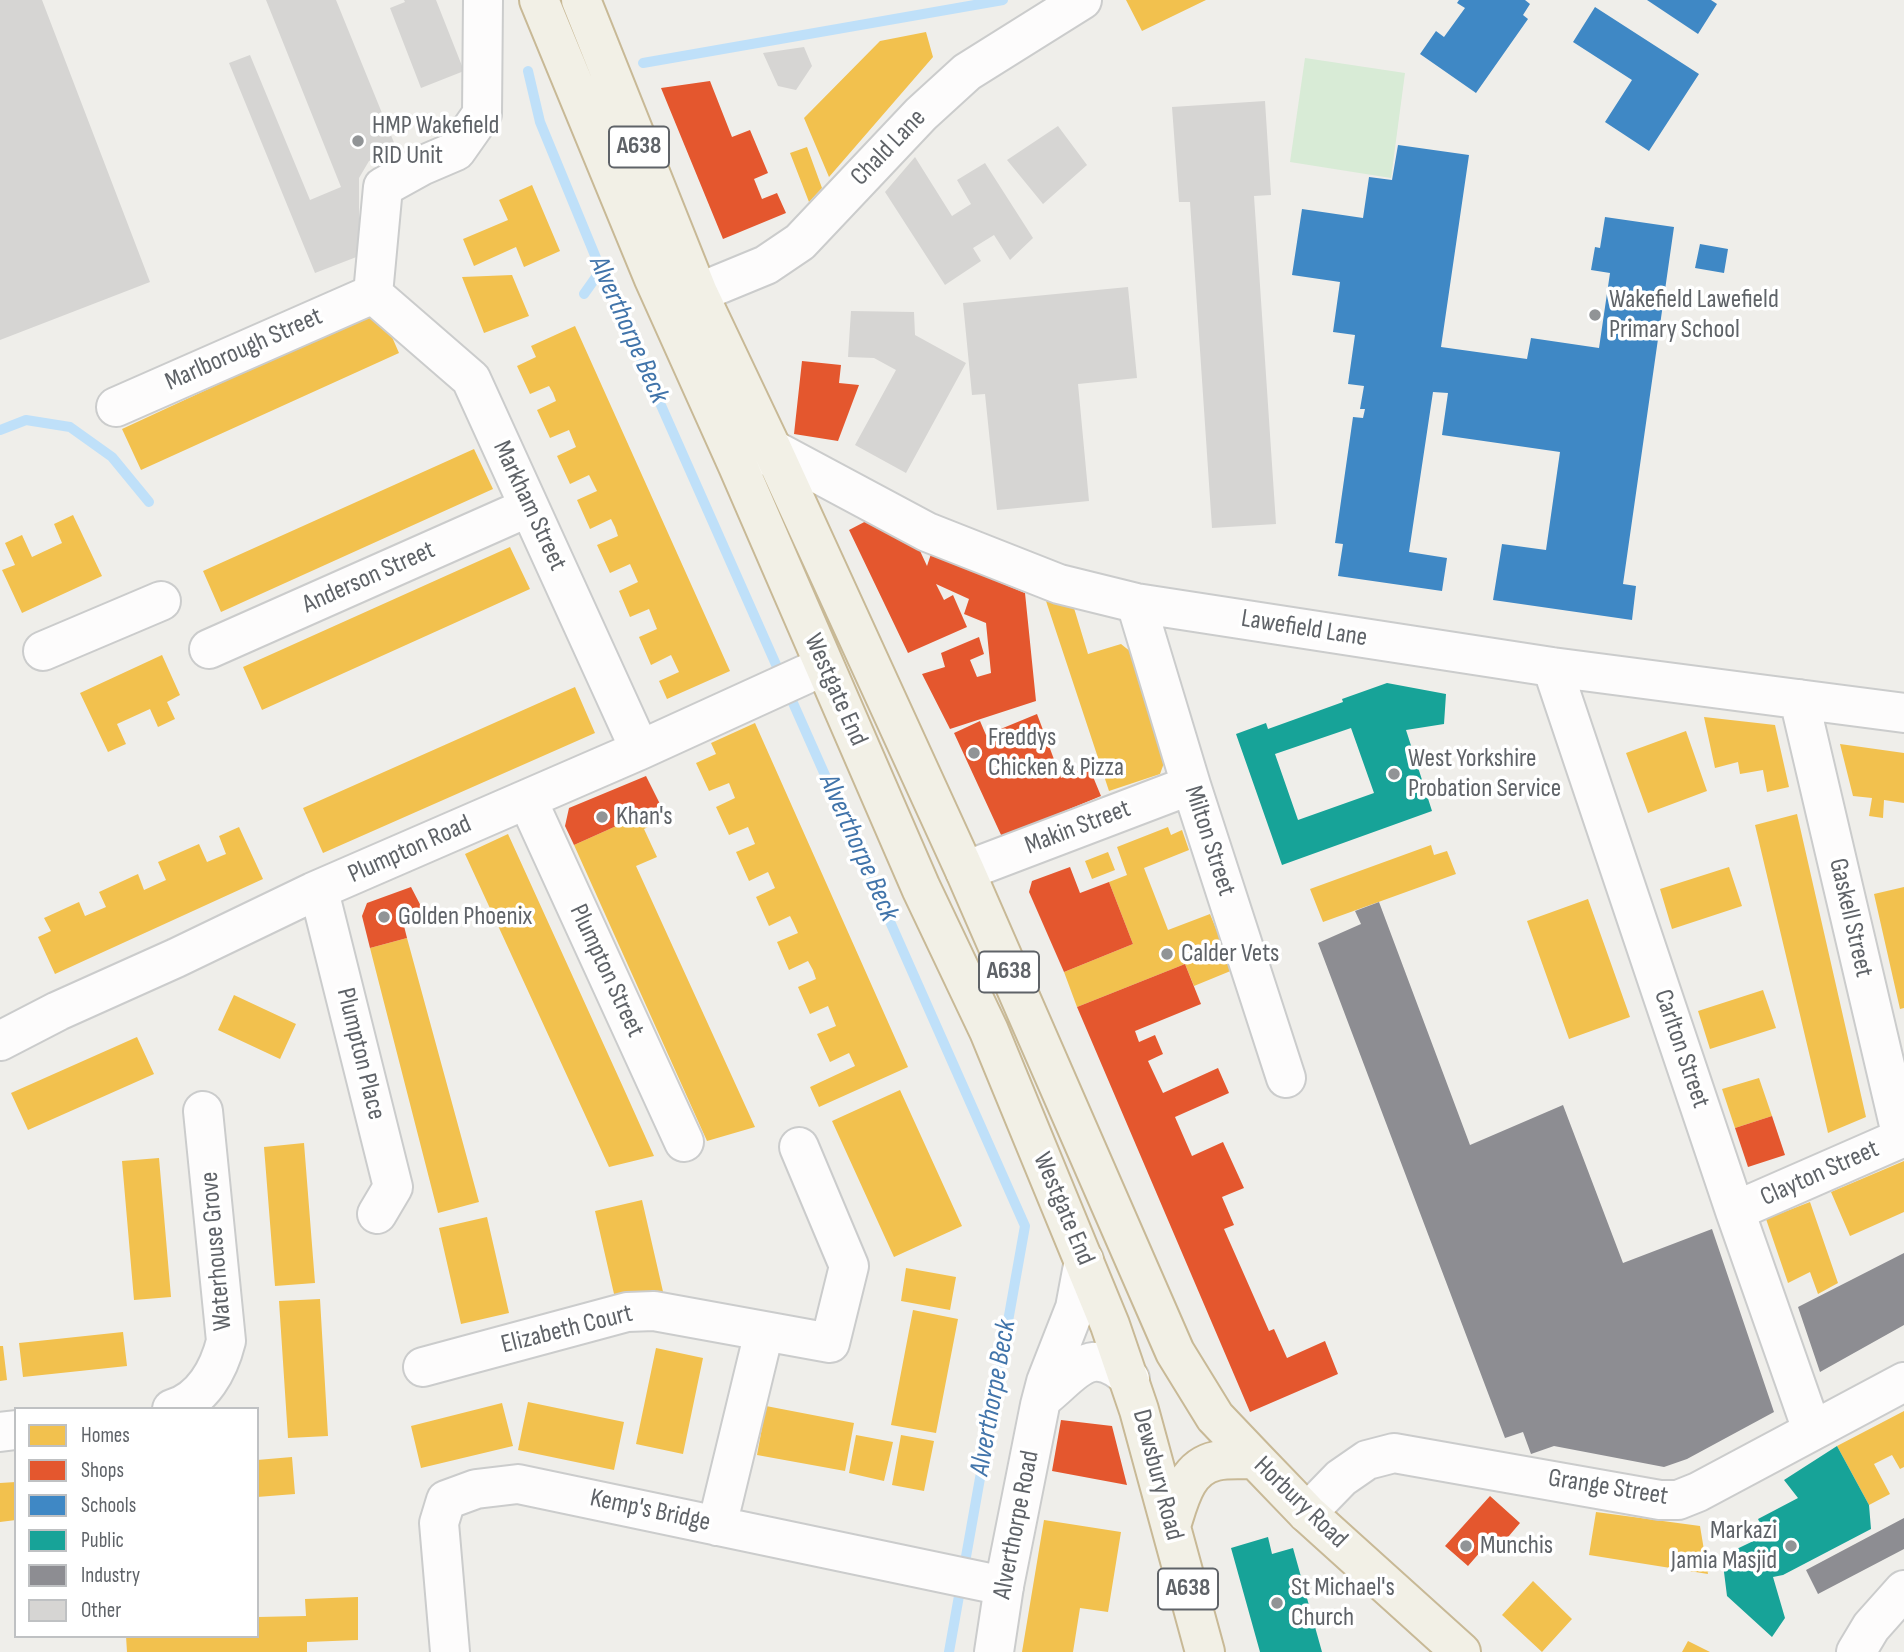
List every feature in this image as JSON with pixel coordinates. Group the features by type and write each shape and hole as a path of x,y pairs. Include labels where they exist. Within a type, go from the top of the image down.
{"highway":[{"name":"Westgate End","path":"539,0 654,279 738,466 819,668 989,1031 1130,1379"},
{"name":"Westgate End","path":"580,0 698,293 965,871 1147,1289 1185,1368"},
{"name":"A638","path":"819,668 830,631 830,577"},
{"name":"Horbury Road","path":"1185,1368 1215,1417 1255,1460 1307,1513 1461,1652"},
{"name":"Dewsbury Road","path":"1130,1379 1205,1652"},
{"path":"1171,1526 1182,1491 1192,1475 1206,1464 1217,1460 1255,1460"}],"street":[{"path":"373,294 383,187 456,151 482,114 483,0"},
{"name":"Chald Lane","path":"698,293 766,265 800,242 920,114 967,72 1082,0"},
{"name":"Marlborough Street","path":"116,407 373,294"},
{"name":"Markham Street","path":"373,294 471,379 640,750"},
{"path":"738,466 772,449"},
{"name":"Lawefield Lane","path":"772,449 927,532 1059,584 1136,603 1552,667 1904,713"},
{"name":"Anderson Street","path":"209,649 529,507"},
{"path":"43,651 161,601"},
{"name":"Milton Street","path":"1136,603 1191,785 1286,1078"},
{"name":"Carlton Street","path":"1552,667 1735,1211 1812,1430"},
{"name":"Plumpton Road","path":"0,1041 58,1011 313,892 753,700 819,668"},
{"name":"Gaskell Street","path":"1799,699 1903,1138"},
{"name":"Makin Street","path":"965,871 1191,785"},
{"name":"Plumpton Street","path":"527,799 684,1142"},
{"name":"Plumpton Place","path":"319,891 393,1187 377,1214"},
{"name":"Waterhouse Grove","path":"176,1407 208,1384 222,1359 226,1341 203,1111"},
{"name":"Clayton Street","path":"1735,1211 1903,1138"},
{"name":"Elizabeth Court","path":"423,1367 626,1312 654,1311 830,1343 849,1266 799,1147"},
{"name":"Alverthorpe Road","path":"994,1652 973,1580 1075,1308 1084,1260"},
{"path":"717,1526 764,1332"},
{"path":"1043,1398 1071,1372 1086,1363 1100,1362 1110,1365 1118,1368 1130,1379"},
{"name":"Grange Street","path":"1307,1513 1341,1478 1367,1460 1394,1452 1660,1500 1678,1500 1698,1492 1904,1382"},
{"name":"Kemp's Bridge","path":"450,1652 439,1523 446,1500 476,1489 518,1484 973,1580"},
{"path":"1856,1652 1871,1627 1904,1590"}],"green space":[{"path":"1305,58 1405,73 1391,178 1290,162"}],"building: Homes":[{"path":"1126,0 1206,0 1142,31"},
{"path":"926,32 933,57 829,177 804,118 880,41"},
{"path":"807,147 822,188 809,202 790,153"},
{"path":"532,185 560,251 524,267 516,247 474,266 463,239 508,220 499,200"},
{"path":"512,275 529,316 484,333 462,277"},
{"path":"368,315 389,330 399,353 141,470 122,429"},
{"path":"575,326 730,671 667,699 659,681 679,672 671,655 651,665 639,637 657,629 649,609 630,617 619,591 638,582 630,564 610,573 597,545 618,536 615,527 611,519 590,529 577,500 597,491 589,475 570,484 557,456 576,447 569,430 550,438 537,410 556,401 553,393 549,386 530,394 517,366 536,357 531,346"},
{"path":"474,449 493,489 221,612 203,571"},
{"path":"73,515 102,576 22,613 2,570 15,565 5,543 22,535 32,557 62,543 54,524"},
{"path":"510,547 530,589 262,710 243,667"},
{"path":"1046,601 1074,608 1088,654 1121,644 1136,656 1164,763 1160,774 1109,791"},
{"path":"162,655 180,695 167,702 175,719 158,727 150,709 117,724 126,744 108,752 80,693"},
{"path":"575,687 595,733 323,853 303,808"},
{"path":"1704,717 1775,725 1789,787 1767,792 1763,770 1740,774 1738,762 1715,768"},
{"path":"755,723 908,1067 819,1107 810,1087 855,1066 849,1053 830,1062 817,1034 836,1026 828,1006 810,1014 798,987 816,979 813,970 808,961 789,970 777,942 798,933 794,924 790,916 769,926 756,897 775,888 768,872 749,881 736,852 755,844 748,827 729,835 716,807 735,798 729,783 709,791 696,763 716,754 711,743"},
{"path":"1686,731 1707,791 1648,813 1626,753"},
{"path":"1840,744 1904,753 1904,803 1884,800 1883,818 1869,816 1872,798 1853,796"},
{"path":"661,806 666,818 644,829 657,857 636,866 755,1127 707,1141 574,845"},
{"path":"1797,814 1866,1117 1828,1133 1755,825"},
{"path":"239,827 263,879 55,974 38,937 51,931 44,918 79,902 85,916 106,907 99,892 138,874 144,890 166,880 158,862 199,844 207,862 226,854 219,836"},
{"name":"Calder Vets","path":"1168,827 1171,835 1182,830 1189,850 1144,868 1168,930 1210,914 1233,970 1194,986 1185,964 1077,1007 1064,972 1133,944 1109,882 1127,875 1117,847"},
{"path":"508,834 654,1156 609,1167 465,854"},
{"path":"1431,845 1434,855 1447,851 1456,874 1323,922 1310,889"},
{"path":"1108,852 1115,870 1092,879 1085,861"},
{"path":"1729,867 1742,906 1672,929 1660,889"},
{"path":"1904,887 1904,1008 1900,1009 1874,894"},
{"path":"1588,899 1630,1017 1569,1039 1527,921"},
{"path":"407,938 479,1202 438,1213 370,948"},
{"path":"1763,990 1776,1028 1710,1049 1698,1011"},
{"path":"234,995 296,1024 280,1059 218,1030"},
{"path":"137,1037 154,1074 28,1130 11,1093"},
{"path":"1759,1078 1772,1116 1735,1128 1722,1089"},
{"path":"900,1090 962,1226 894,1257 832,1121"},
{"path":"304,1143 315,1283 275,1286 264,1147"},
{"path":"159,1158 171,1297 134,1300 122,1161"},
{"path":"1904,1161 1904,1212 1850,1236 1831,1192"},
{"path":"642,1200 664,1296 617,1307 595,1211"},
{"path":"1810,1202 1838,1283 1818,1294 1810,1272 1788,1283 1766,1219"},
{"path":"487,1217 509,1313 461,1324 439,1228"},
{"path":"906,1268 956,1277 950,1310 901,1301"},
{"path":"320,1299 328,1436 288,1438 279,1301"},
{"path":"913,1310 958,1319 936,1433 891,1425"},
{"path":"123,1332 127,1366 23,1377 19,1343"},
{"path":"0,1346 3,1346 7,1380 0,1381"},
{"path":"656,1348 703,1358 683,1454 636,1444"},
{"path":"528,1402 624,1422 614,1470 518,1450"},
{"path":"502,1403 513,1446 421,1468 411,1426"},
{"path":"766,1406 854,1423 845,1471 757,1455"},
{"path":"1904,1411 1904,1467 1900,1469 1892,1455 1874,1464 1890,1494 1869,1505 1837,1446"},
{"path":"856,1435 893,1442 884,1481 849,1473"},
{"path":"901,1435 934,1441 924,1491 892,1485"},
{"path":"292,1457 295,1494 259,1497 259,1460"},
{"path":"14,1482 14,1520 0,1522 0,1483"},
{"path":"1596,1512 1700,1526 1708,1574 1589,1555"},
{"path":"1044,1520 1121,1532 1108,1612 1080,1608 1073,1652 1022,1652"},
{"path":"1533,1581 1572,1619 1542,1652 1502,1615"},
{"path":"358,1597 358,1640 307,1642 307,1652 127,1652 126,1638 259,1638 259,1617 306,1616 305,1599"},
{"path":"1688,1641 1710,1652 1682,1652"}],"building: Shops":[{"path":"710,81 732,137 750,130 768,173 754,179 762,199 777,193 786,213 723,239 661,88"},
{"path":"802,361 841,365 839,383 859,385 838,441 794,434"},
{"path":"872,518 915,540 927,566 931,554 1025,593 1036,701 950,729 922,674 945,667 941,653 979,637 984,654 970,660 977,677 991,673 986,623 964,614 969,599 936,584 944,600 953,595 967,627 908,653 849,530"},
{"path":"1037,714 1061,778 1089,767 1101,796 1002,837 954,733 980,721 986,735"},
{"name":"Khan's","path":"646,776 661,806 574,845 565,826 569,808"},
{"path":"1070,867 1080,893 1109,882 1133,944 1064,972 1029,892 1032,881"},
{"name":"Golden Phoenix","path":"411,887 424,912 402,918 407,938 370,948 362,916 367,903"},
{"path":"1185,964 1201,1004 1135,1031 1139,1042 1155,1035 1163,1054 1148,1061 1163,1093 1218,1068 1229,1093 1175,1117 1192,1156 1223,1142 1244,1188 1222,1197 1234,1225 1224,1229 1269,1331 1274,1329 1287,1358 1325,1341 1338,1374 1250,1412 1077,1007"},
{"path":"1772,1116 1785,1155 1748,1167 1735,1128"},
{"path":"1061,1420 1112,1426 1127,1485 1052,1471"},
{"path":"1490,1496 1520,1523 1497,1550 1488,1543 1468,1566 1445,1546"}],"building: Schools":[{"path":"1459,0 1525,0 1530,4 1523,15 1528,19 1476,93 1420,54 1436,31 1444,37 1465,8 1457,3"},
{"path":"1647,0 1711,0 1717,4 1698,34"},
{"path":"1595,7 1699,74 1649,151 1605,122 1632,80 1573,42"},
{"path":"1398,145 1469,155 1441,347 1527,359 1531,338 1599,348 1610,273 1591,270 1595,247 1600,248 1605,217 1674,227 1623,584 1636,586 1632,620 1493,600 1502,544 1546,550 1560,452 1442,435 1448,393 1433,392 1409,552 1447,558 1442,591 1338,576 1343,544 1335,543 1353,417 1363,418 1365,409 1360,409 1364,386 1348,384 1355,335 1333,332 1340,282 1292,275 1302,209 1363,218 1369,177 1392,180"},
{"path":"1700,244 1728,249 1724,273 1695,268"}],"building: Public":[{"name":"West Yorkshire Probation Service","path":"1387,683 1446,694 1444,724 1406,730 1432,811 1282,865 1236,734 1266,723 1268,729 1343,702 1342,699","holes":["1351,728 1374,793 1298,820 1275,754"]},
{"name":"Markazi Jamia Masjid","path":"1837,1446 1869,1505 1871,1529 1783,1575 1773,1577 1785,1618 1772,1637 1727,1596 1722,1556 1766,1535 1758,1519 1798,1498 1784,1480"},
{"name":"St Michael's Church","path":"1268,1537 1272,1554 1293,1548 1322,1652 1260,1652 1231,1548"}],"building: Industry":[{"path":"1379,902 1470,1145 1563,1105 1623,1263 1712,1229 1774,1412 1687,1459 1664,1467 1554,1446 1531,1454 1523,1432 1505,1438 1318,943 1361,924 1355,911"},
{"path":"1904,1253 1904,1325 1820,1372 1798,1307"},
{"path":"1904,1518 1904,1549 1818,1594 1806,1570"}],"building: Other":[{"path":"0,0 42,0 150,282 0,340"},
{"name":"HMP Wakefield RID Unit","path":"266,0 336,0 397,150 369,161 359,178 359,256 315,273 229,63 250,55 310,200 341,187"},
{"path":"404,0 436,0 464,71 421,88 390,8 405,2"},
{"path":"804,47 812,66 796,90 778,86 763,53"},
{"path":"1265,101 1271,195 1254,196 1276,524 1212,528 1190,202 1179,202 1172,107"},
{"path":"1058,126 1087,165 1043,204 1007,160"},
{"path":"915,157 952,216 971,204 957,180 985,163 1033,238 1010,260 994,235 973,248 981,261 945,285 885,192"},
{"path":"1128,287 1137,378 1078,384 1089,501 997,510 985,394 972,395 963,303"},
{"path":"851,311 914,312 915,335 966,363 906,473 855,445 896,370 874,358 848,357"}],"waterway":[{"name":"Alverthorpe Beck","path":"643,63 1003,0"},
{"name":"Alverthorpe Beck","path":"528,71 540,122 601,270 1025,1226 949,1652"},
{"path":"584,294 601,270"},
{"path":"0,430 26,420 70,427 112,457 149,502"}],"place":[{"name":"HMP Wakefield RID Unit","path":"358,141"},
{"name":"Wakefield Lawefield Primary School","path":"1595,315"},
{"name":"Freddys Chicken & Pizza","path":"974,753"},
{"name":"West Yorkshire Probation Service","path":"1394,774"},
{"name":"Khan's","path":"602,817"},
{"name":"Golden Phoenix","path":"384,917"},
{"name":"Calder Vets","path":"1167,954"},
{"name":"Munchis","path":"1466,1546"},
{"name":"Markazi Jamia Masjid","path":"1791,1546"},
{"name":"St Michael's Church","path":"1277,1603"}]}
